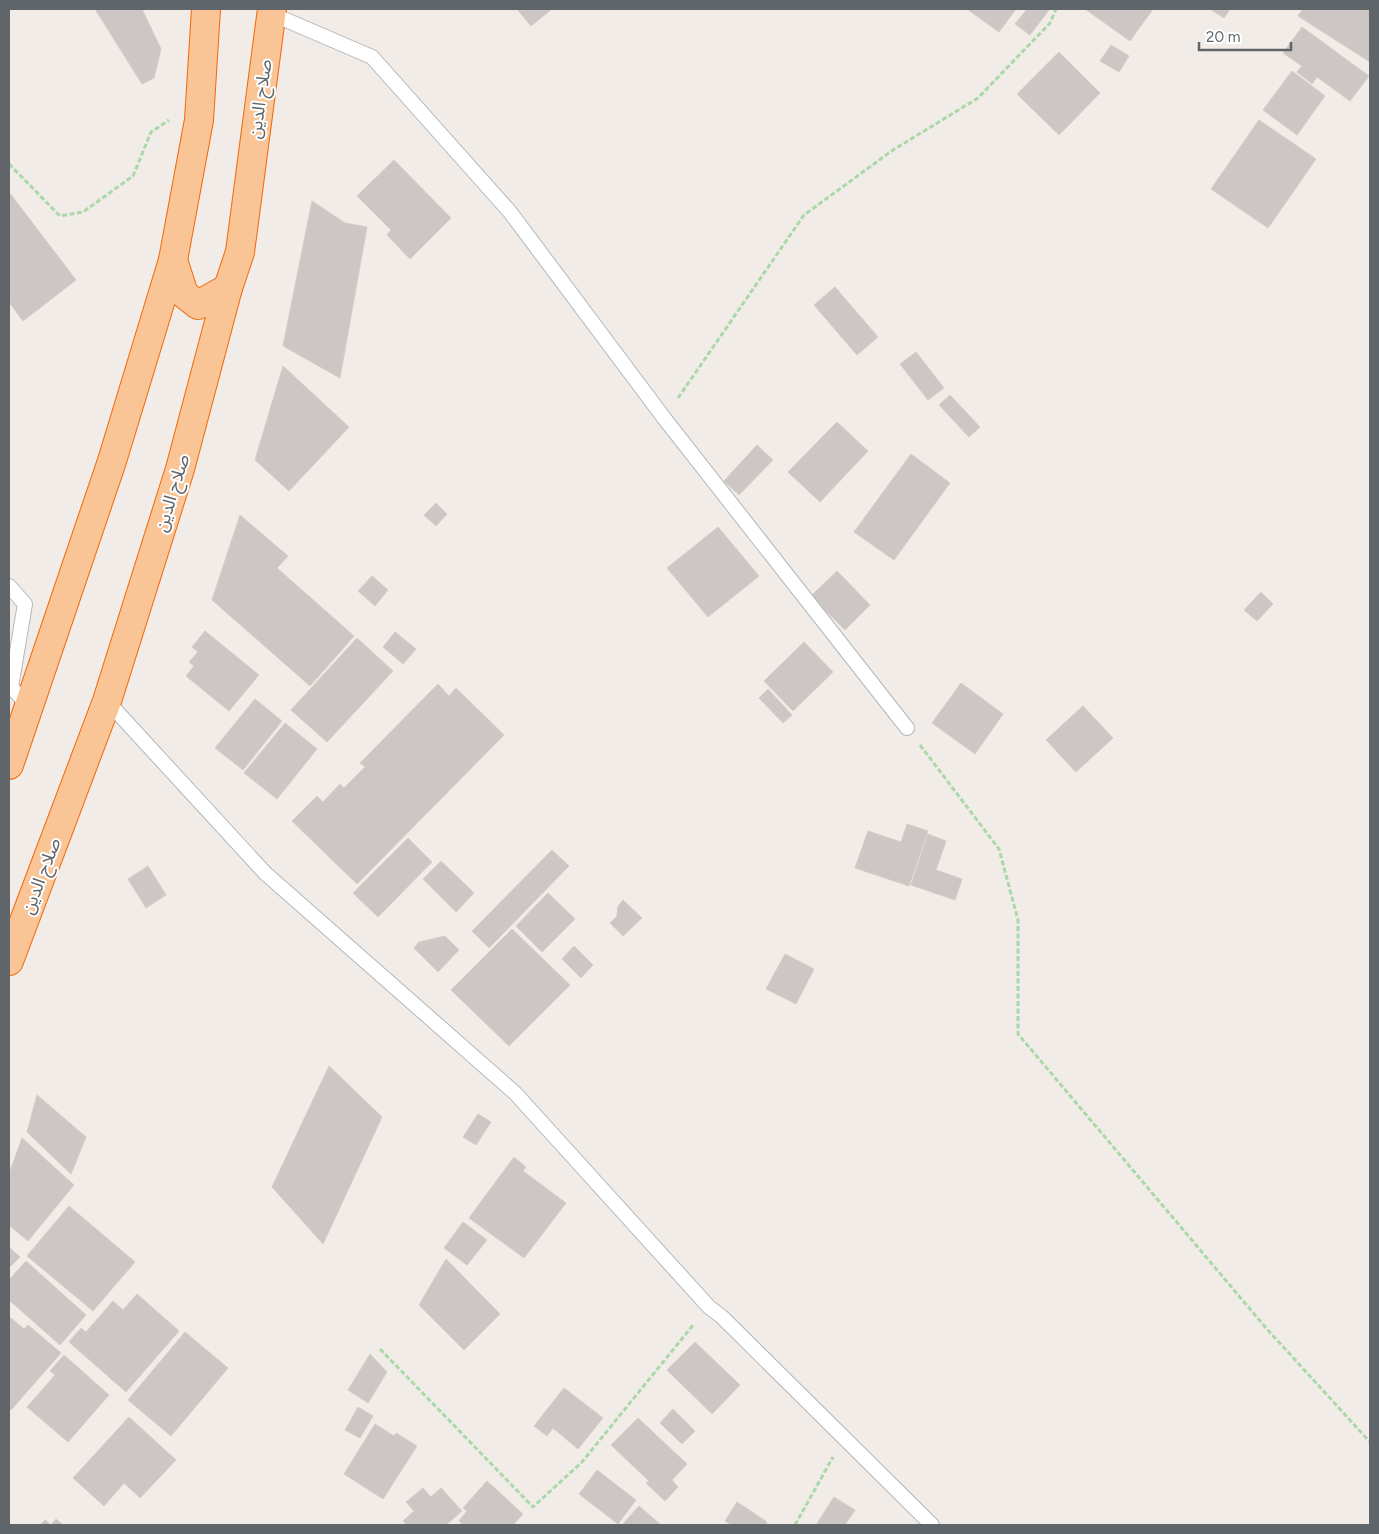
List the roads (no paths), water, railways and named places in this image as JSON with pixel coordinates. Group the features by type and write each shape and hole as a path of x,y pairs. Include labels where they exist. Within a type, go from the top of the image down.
{"highway":[{"path":"9,765 112,461 173,260 198,120 206,9"},
{"name":"صلاح الدين","path":"9,961 107,701 180,469 228,288 240,252 272,12"},
{"path":"173,260 184,294 198,305 228,288"}],"lane":[{"path":"272,12 372,57 510,212 664,418 907,728"},
{"path":"9,586 25,604 11,687 28,705"},
{"path":"107,701 265,872 515,1093 709,1307 722,1317 843,1439 932,1525"}]}
